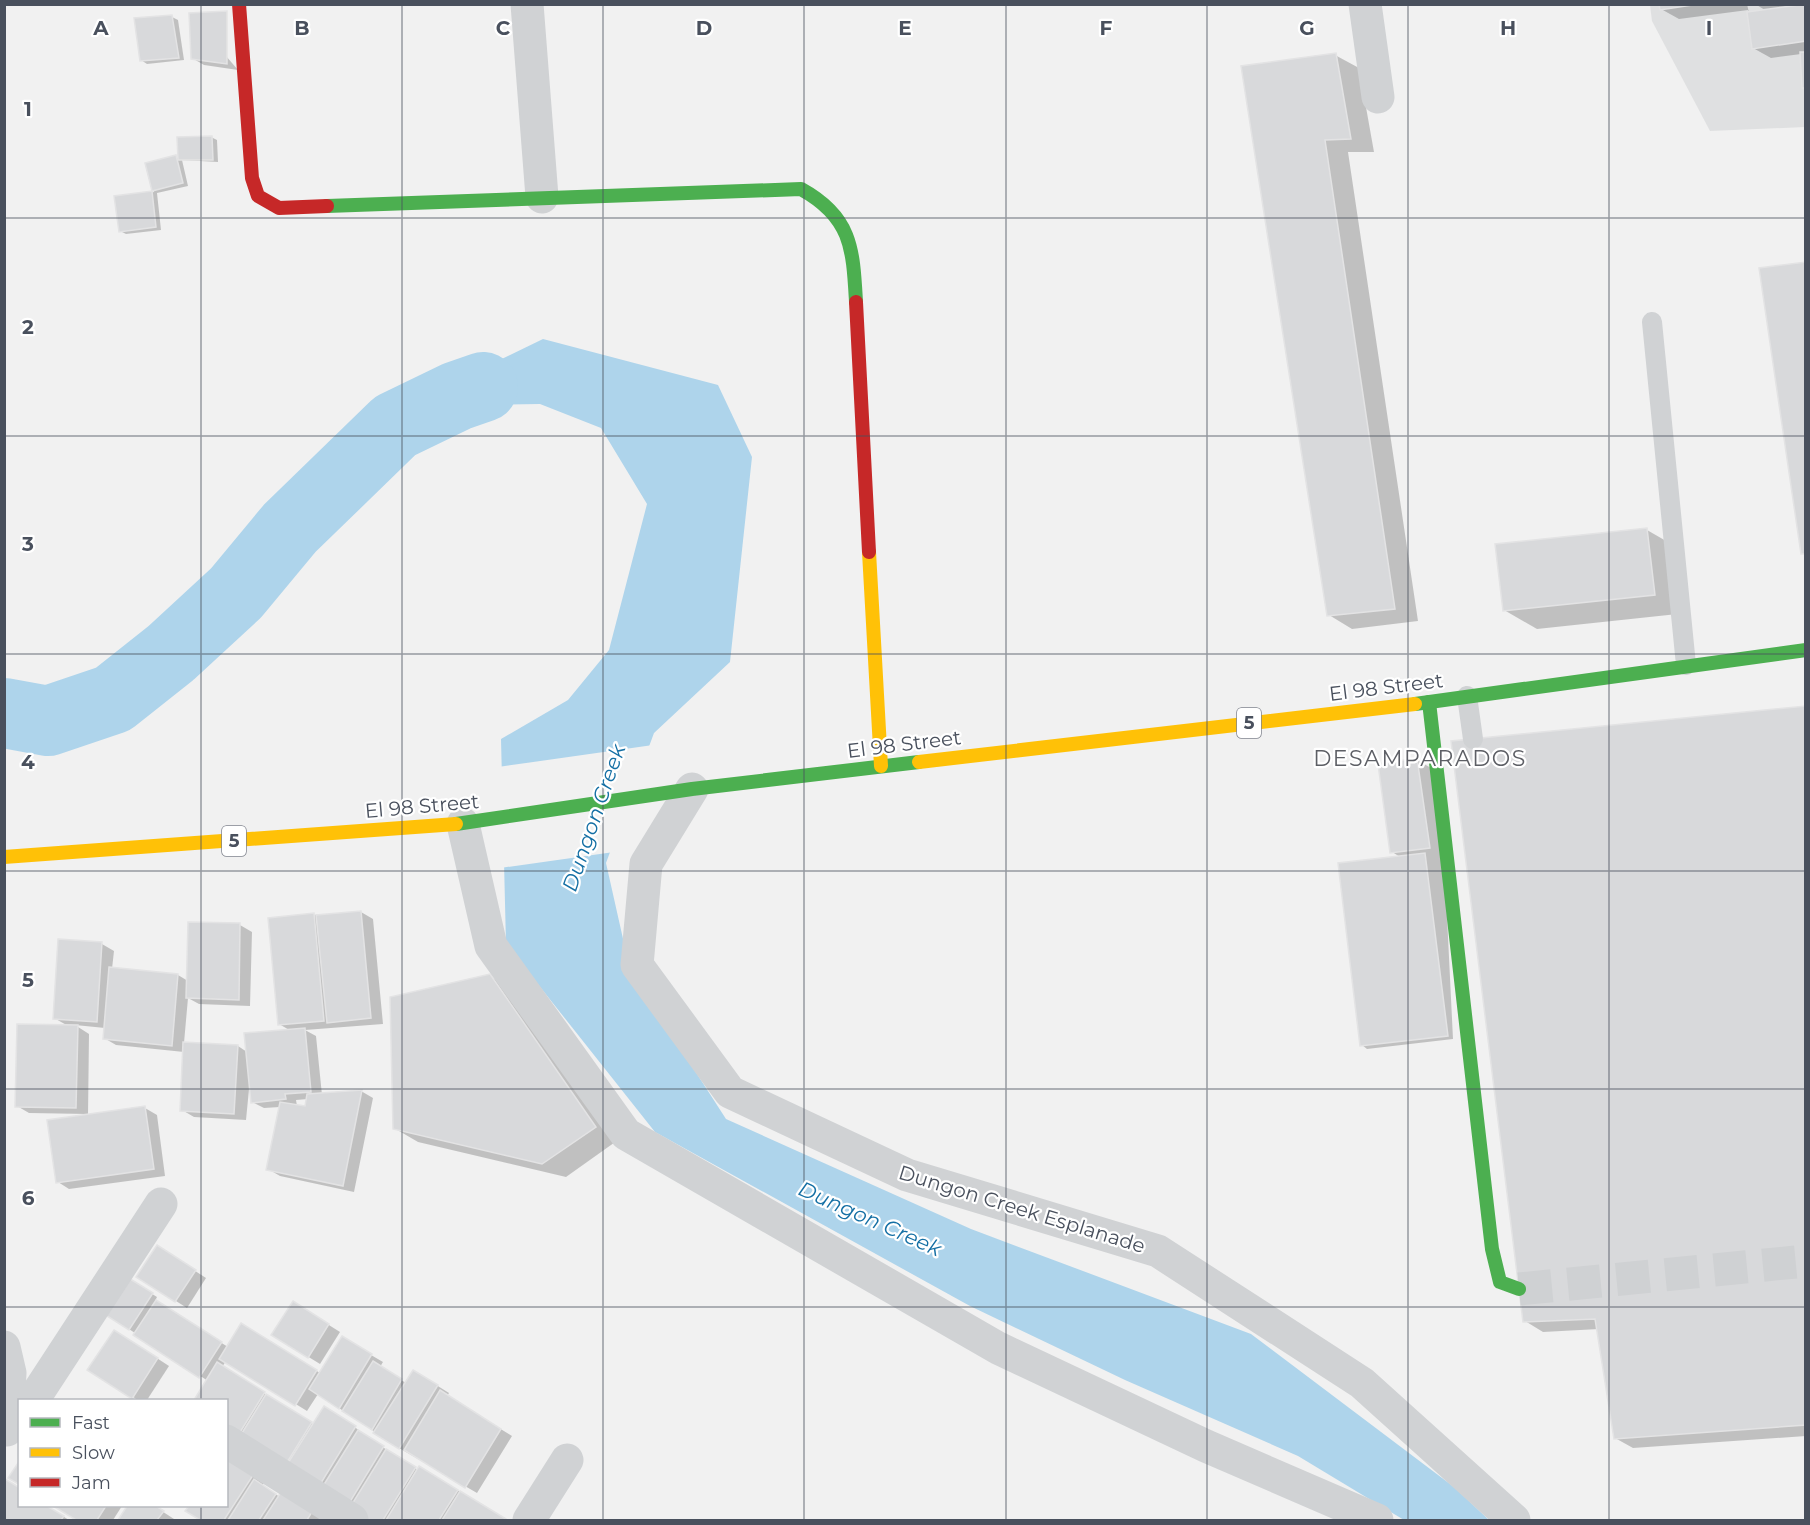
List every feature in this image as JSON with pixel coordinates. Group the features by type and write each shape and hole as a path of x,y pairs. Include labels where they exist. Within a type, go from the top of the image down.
{"street":[{"path":"239,4 252,178 258,196 279,208 801,189 826,202 844,225 853,254 881,766"},
{"path":"527,4 542,197"},
{"path":"1365,4 1378,97"},
{"name":"El 98 Street","path":"4,857 463,824 692,789 1429,702 1806,650"},
{"path":"1429,702 1492,1249 1500,1282 1519,1289"},
{"name":"Dungon Creek Esplanade","path":"692,789 646,864 637,965 730,1092 907,1175 1158,1251 1362,1383 1514,1521"},
{"path":"463,824 491,945 626,1134 998,1348 1206,1446 1377,1521"},
{"path":"34,1399 161,1204"},
{"path":"4,1347 10,1373 10,1427"},
{"path":"228,1442 351,1521"},
{"path":"529,1521 567,1460"}],"lane":[{"path":"1652,322 1686,665"},
{"path":"1467,696 1473,739"}],"shaded area":[{"path":"1650,5 1805,5 1805,127 1710,131 1652,21"}],"water":[{"path":"543,339 718,385 752,457 730,662 654,733 606,863 630,970 726,1119 971,1229 1251,1334 1454,1487 1489,1520 1404,1520 1298,1456 1125,1380 970,1306 655,1132 506,944 501,739 568,700 609,650 647,504 601,428 540,404 466,405 395,426 481,369"}],"pier":[{"path":"653,745 614,852 500,868 498,767"}],"building":[{"path":"1659,4 1699,4 1660,10"},
{"path":"1806,4 1806,41 1752,49 1747,12"},
{"path":"227,11 227,64 191,59 189,13"},
{"path":"172,15 179,58 140,61 134,18"},
{"path":"1800,52 1806,52 1806,88 1802,88"},
{"path":"1336,53 1351,139 1325,140 1395,609 1327,616 1241,66"},
{"path":"212,136 213,160 178,160 177,137"},
{"path":"176,155 183,183 152,191 145,163"},
{"path":"152,191 156,227 119,232 114,196"},
{"path":"1806,262 1806,554 1801,554 1759,268"},
{"path":"1647,528 1655,595 1503,611 1495,544"},
{"path":"1806,706 1806,1425 1614,1439 1595,1319 1523,1322 1451,741"},
{"path":"1417,758 1430,848 1390,853 1378,764"},
{"path":"1425,853 1448,1036 1360,1046 1338,863"},
{"path":"361,911 371,1018 327,1023 316,915"},
{"path":"314,913 324,1021 278,1025 268,918"},
{"path":"188,922 240,923 239,1000 186,998"},
{"path":"58,939 102,942 97,1022 53,1019"},
{"path":"109,967 178,974 172,1046 103,1039"},
{"path":"490,974 596,1127 542,1164 393,1129 390,997"},
{"path":"17,1024 78,1025 76,1108 15,1107"},
{"path":"305,1028 311,1092 285,1094 286,1099 251,1103 244,1033"},
{"path":"183,1042 238,1045 234,1114 180,1111"},
{"path":"362,1090 343,1186 266,1170 280,1102 305,1106 307,1094"},
{"path":"145,1106 154,1169 56,1183 47,1120"},
{"path":"157,1245 196,1270 175,1302 136,1277"},
{"path":"127,1277 153,1293 129,1330 104,1314"},
{"path":"156,1300 222,1342 199,1378 133,1335"},
{"path":"293,1301 329,1324 308,1358 271,1335"},
{"path":"241,1323 317,1370 295,1406 219,1359"},
{"path":"114,1330 158,1358 132,1399 87,1370"},
{"path":"342,1336 372,1354 339,1409 309,1389"},
{"path":"373,1361 402,1379 372,1430 342,1411"},
{"path":"217,1362 265,1392 234,1442 228,1438 228,1399 195,1399"},
{"path":"413,1370 438,1385 399,1449 373,1433"},
{"path":"440,1390 501,1429 465,1488 404,1450"},
{"path":"266,1394 312,1422 283,1469 237,1441"},
{"path":"324,1406 356,1426 321,1483 288,1463"},
{"path":"358,1430 384,1446 345,1510 318,1494"},
{"path":"228,1448 259,1466 224,1520 200,1520 185,1511 188,1507 228,1507"},
{"path":"386,1449 416,1467 383,1520 367,1520 349,1509"},
{"path":"18,1463 18,1484 8,1478"},
{"path":"419,1466 458,1490 439,1520 386,1520"},
{"path":"5,1479 18,1487 18,1507 49,1507 64,1516 61,1520 4,1520"},
{"path":"254,1479 276,1494 259,1520 228,1520"},
{"path":"460,1491 506,1519 506,1520 442,1520"},
{"path":"281,1492 312,1512 307,1520 263,1520"},
{"path":"55,1507 105,1507 97,1520 76,1520"},
{"path":"126,1507 158,1507 164,1511 157,1520 118,1520"}],"waterway":[{"name":"Dungon Creek","path":"4,713 48,721 113,699 171,653 236,593 290,528 395,426 457,396 483,387"}],"tunnel":[{"path":"1519,1289 1806,1261"}],"traffic: fast":[{"path":"327,206 801,189 831,211 840,223 851,250 856,302"},
{"path":"1415,704 1806,650"},
{"path":"1429,702 1492,1249 1500,1282 1519,1289"},
{"path":"456,824 692,789 919,762"}],"traffic: slow":[{"path":"869,552 881,766"},
{"path":"919,762 1415,704"},
{"path":"4,857 456,824"}],"traffic: jam":[{"path":"239,4 252,178 258,196 279,208 327,206"},
{"path":"856,302 869,552"}],"district":[{"name":"DESAMPARADOS","path":"1420,758"}]}
